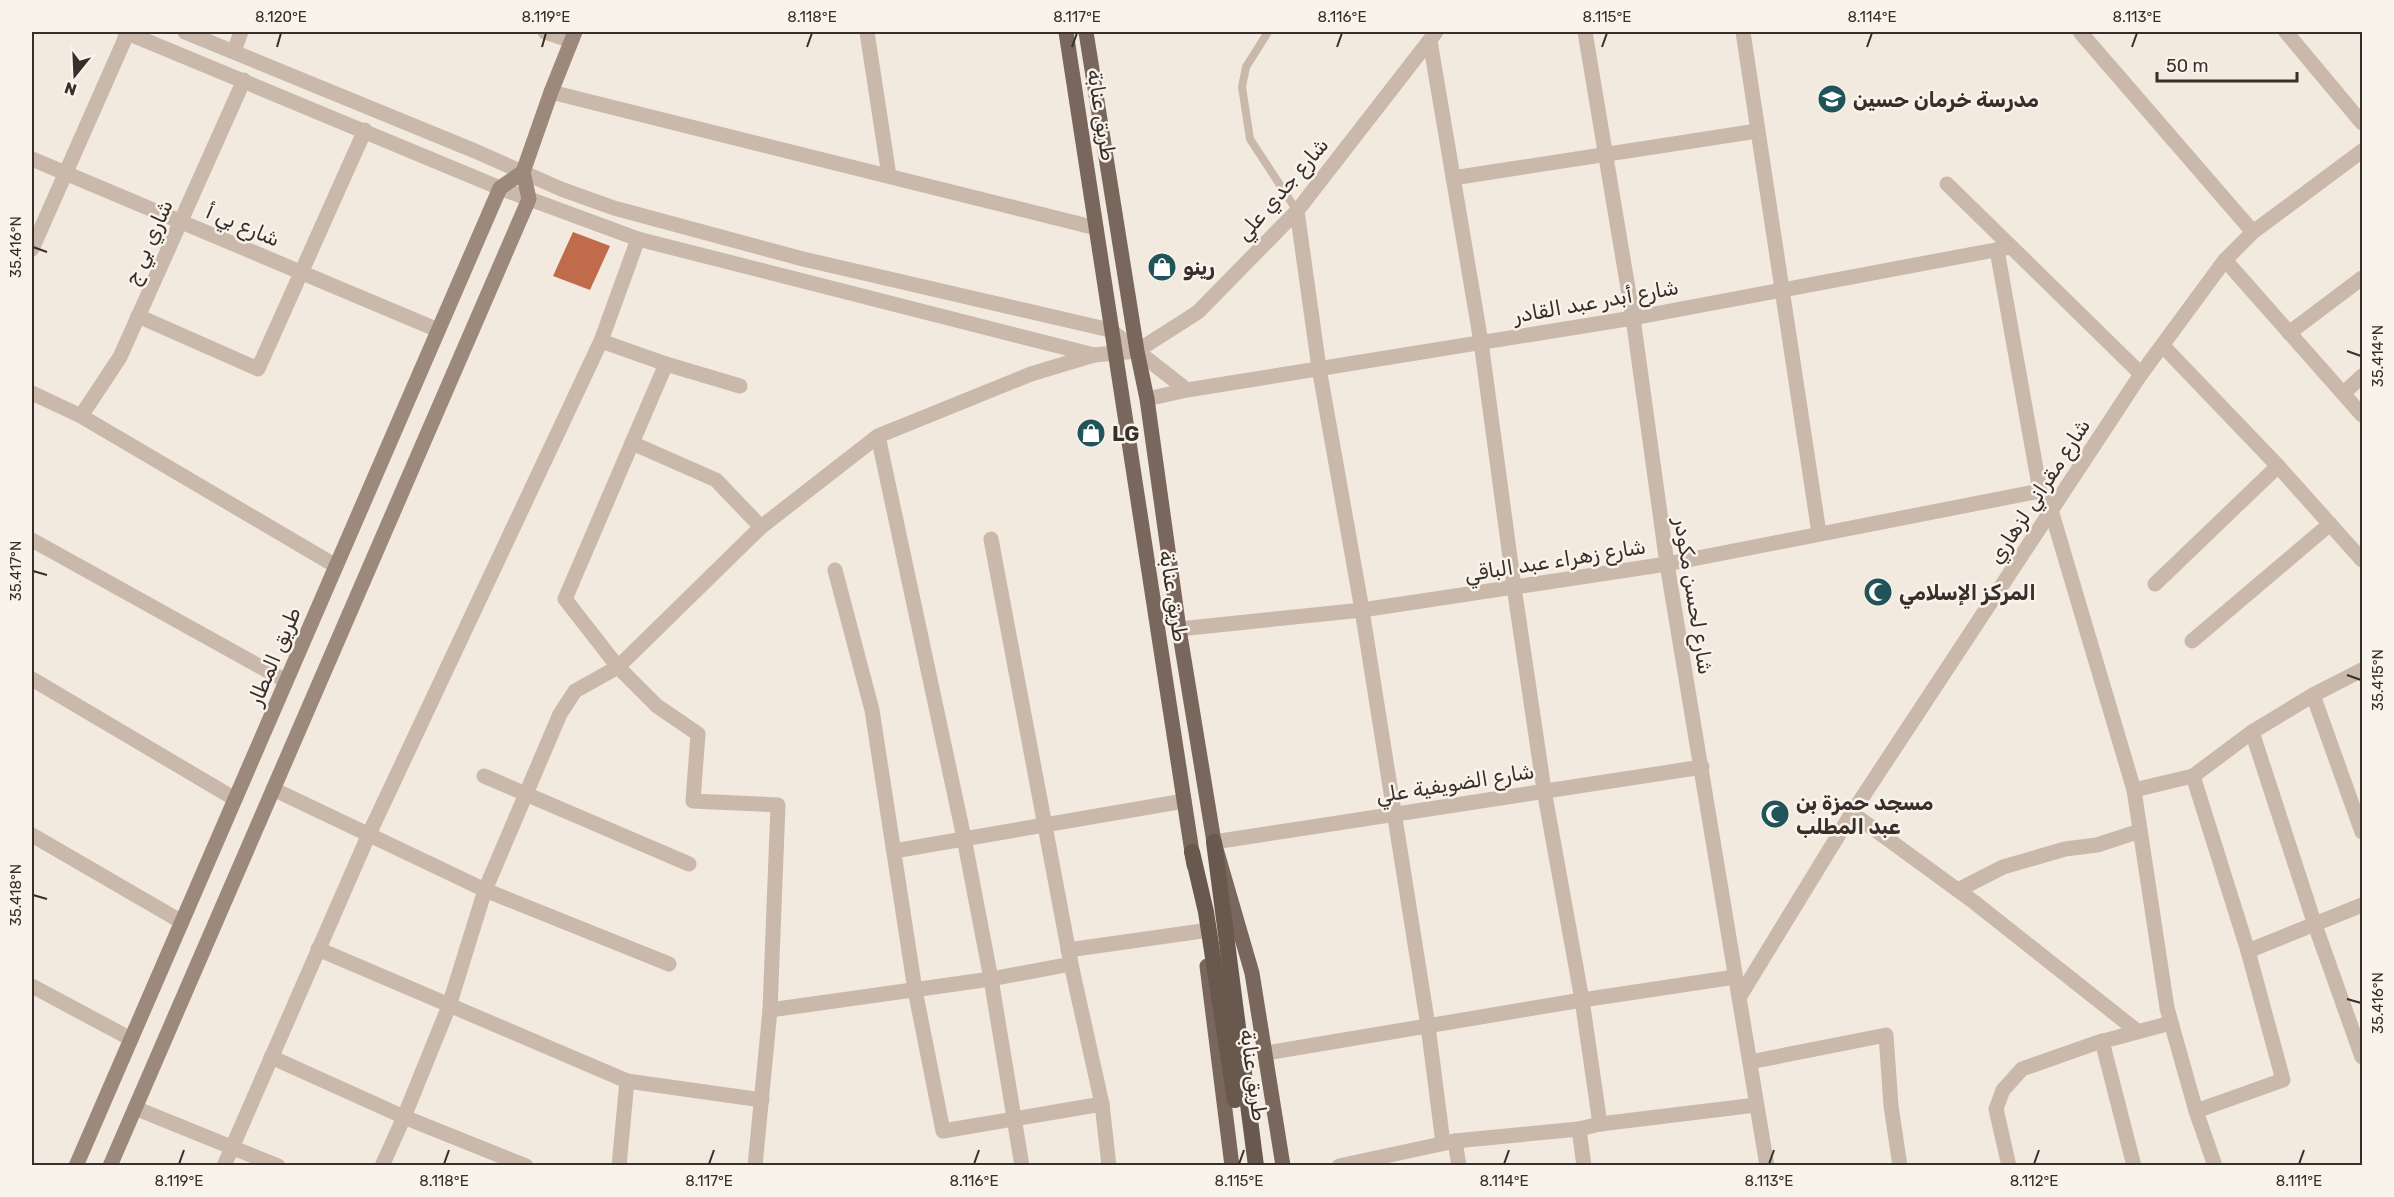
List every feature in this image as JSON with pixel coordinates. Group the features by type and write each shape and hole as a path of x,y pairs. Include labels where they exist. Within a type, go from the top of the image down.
{"highway":[{"name":"طريق عنابة","path":"1214,842 1256,1166"},
{"name":"طريق عنابة","path":"1192,852 1206,912 1244,1166"}],"main road":[{"name":"طريق عنابة","path":"1066,32 1192,852"},
{"name":"طريق عنابة","path":"1086,32 1137,351 1147,399 1179,628 1214,842"},
{"path":"110,1166 529,199 523,172 573,36"},
{"path":"500,188 523,172"},
{"name":"طريق المطار","path":"76,1166 500,188"},
{"path":"1214,842 1252,973 1283,1166"},
{"path":"1192,852 1232,1166"}],"street":[{"path":"32,249 127,32 500,188 638,239 1094,355"},
{"path":"185,32 561,189 614,208 803,260 1110,330 1187,390"},
{"path":"234,51 241,32"},
{"path":"545,32 573,36"},
{"path":"867,32 889,176"},
{"name":"شارع لحسن مكودر","path":"1585,32 1633,318 1667,564 1767,1166"},
{"path":"1743,32 1784,289 1819,534"},
{"path":"2082,32 2253,232"},
{"path":"2286,32 2362,123"},
{"path":"1433,36 1453,178 1481,342 1544,790 1600,1124"},
{"name":"شارع جدي علي","path":"1137,351 1198,312 1297,211 1433,36"},
{"name":"شاري بي ج","path":"81,416 120,357 244,80"},
{"path":"551,92 1096,228"},
{"path":"138,316 258,369 365,130"},
{"path":"1453,178 1757,130"},
{"name":"شارع مقراني لزهاري","path":"1740,996 1852,813 2051,510 2141,374 2224,260 2253,232 2362,152"},
{"name":"شارع بي أ","path":"32,159 438,330"},
{"path":"1947,184 2004,249 2141,374"},
{"path":"1297,211 1319,368 1362,610 1428,1026 1449,1142 1459,1166"},
{"path":"224,1166 369,834 601,341 638,239"},
{"path":"2004,249 2040,491 2051,510 2134,790 2171,1023 2196,1111 2216,1166"},
{"name":"شارع أبدر عبد القادر","path":"1147,399 1319,368 1633,318 2004,249"},
{"path":"2224,260 2362,415"},
{"path":"2289,333 2362,278"},
{"path":"601,341 666,364 740,386"},
{"path":"2163,346 2278,466 2362,560"},
{"path":"382,1166 449,1006 485,890 560,714 575,691 618,667 761,526 878,436 1031,374 1094,355 1137,351"},
{"path":"666,364 565,599 618,667 657,706 698,734 693,801 778,806 770,1010 755,1166"},
{"path":"2344,393 2362,376"},
{"path":"32,393 81,416 336,566"},
{"path":"878,436 964,838 991,979 1022,1166"},
{"path":"632,443 716,480 761,526"},
{"path":"2155,584 2278,466"},
{"name":"شارع زهراء عبد الباقي","path":"1179,628 1362,610 1667,564 2040,491"},
{"path":"2192,641 2330,524"},
{"path":"991,539 1070,957 1102,1104 1109,1166"},
{"path":"32,540 286,681"},
{"path":"836,570 872,710 915,990 943,1131 1102,1104"},
{"path":"2134,790 2193,776 2252,732 2313,695 2362,670"},
{"path":"32,679 235,799"},
{"path":"2313,695 2362,832"},
{"path":"2252,732 2315,925 2362,1057"},
{"name":"شارع الضويفية علي","path":"1214,842 1702,767"},
{"path":"484,776 689,864"},
{"path":"2193,776 2248,951 2283,1080 2196,1111"},
{"path":"273,789 485,890 669,964"},
{"path":"894,851 1184,801"},
{"path":"1852,813 1958,890 2137,1031"},
{"path":"1958,890 2004,867 2140,831"},
{"path":"32,835 182,922"},
{"path":"2248,951 2362,905"},
{"path":"770,1010 991,979 1070,957 1202,931"},
{"path":"318,949 627,1081 762,1100"},
{"path":"1266,1053 1581,1000 1735,977"},
{"path":"32,986 131,1039"},
{"path":"2008,1166 1996,1109 2003,1090 2022,1069 2102,1041 2171,1023"},
{"path":"1750,1062 1886,1035 1891,1106 1900,1166"},
{"path":"2102,1041 2134,1166"},
{"path":"271,1057 404,1117 526,1166"},
{"path":"618,1166 627,1081"},
{"path":"1339,1166 1449,1142 1579,1129 1600,1124 1756,1105"},
{"path":"135,1108 278,1166"},
{"path":"1579,1129 1584,1166"}],"lane":[{"path":"1268,32 1246,67 1242,87 1250,139 1297,211"}],"building":[{"path":"573,232 610,246 590,290 553,276"}],"place":[{"name":"مدرسة خرمان حسين","path":"1832,99"},
{"name":"رينو","path":"1162,267"},
{"name":"LG","path":"1091,433"},
{"name":"المركز الإسلامي","path":"1878,592"},
{"name":"مسجد حمزة بن عبد المطلب","path":"1775,814"}]}
